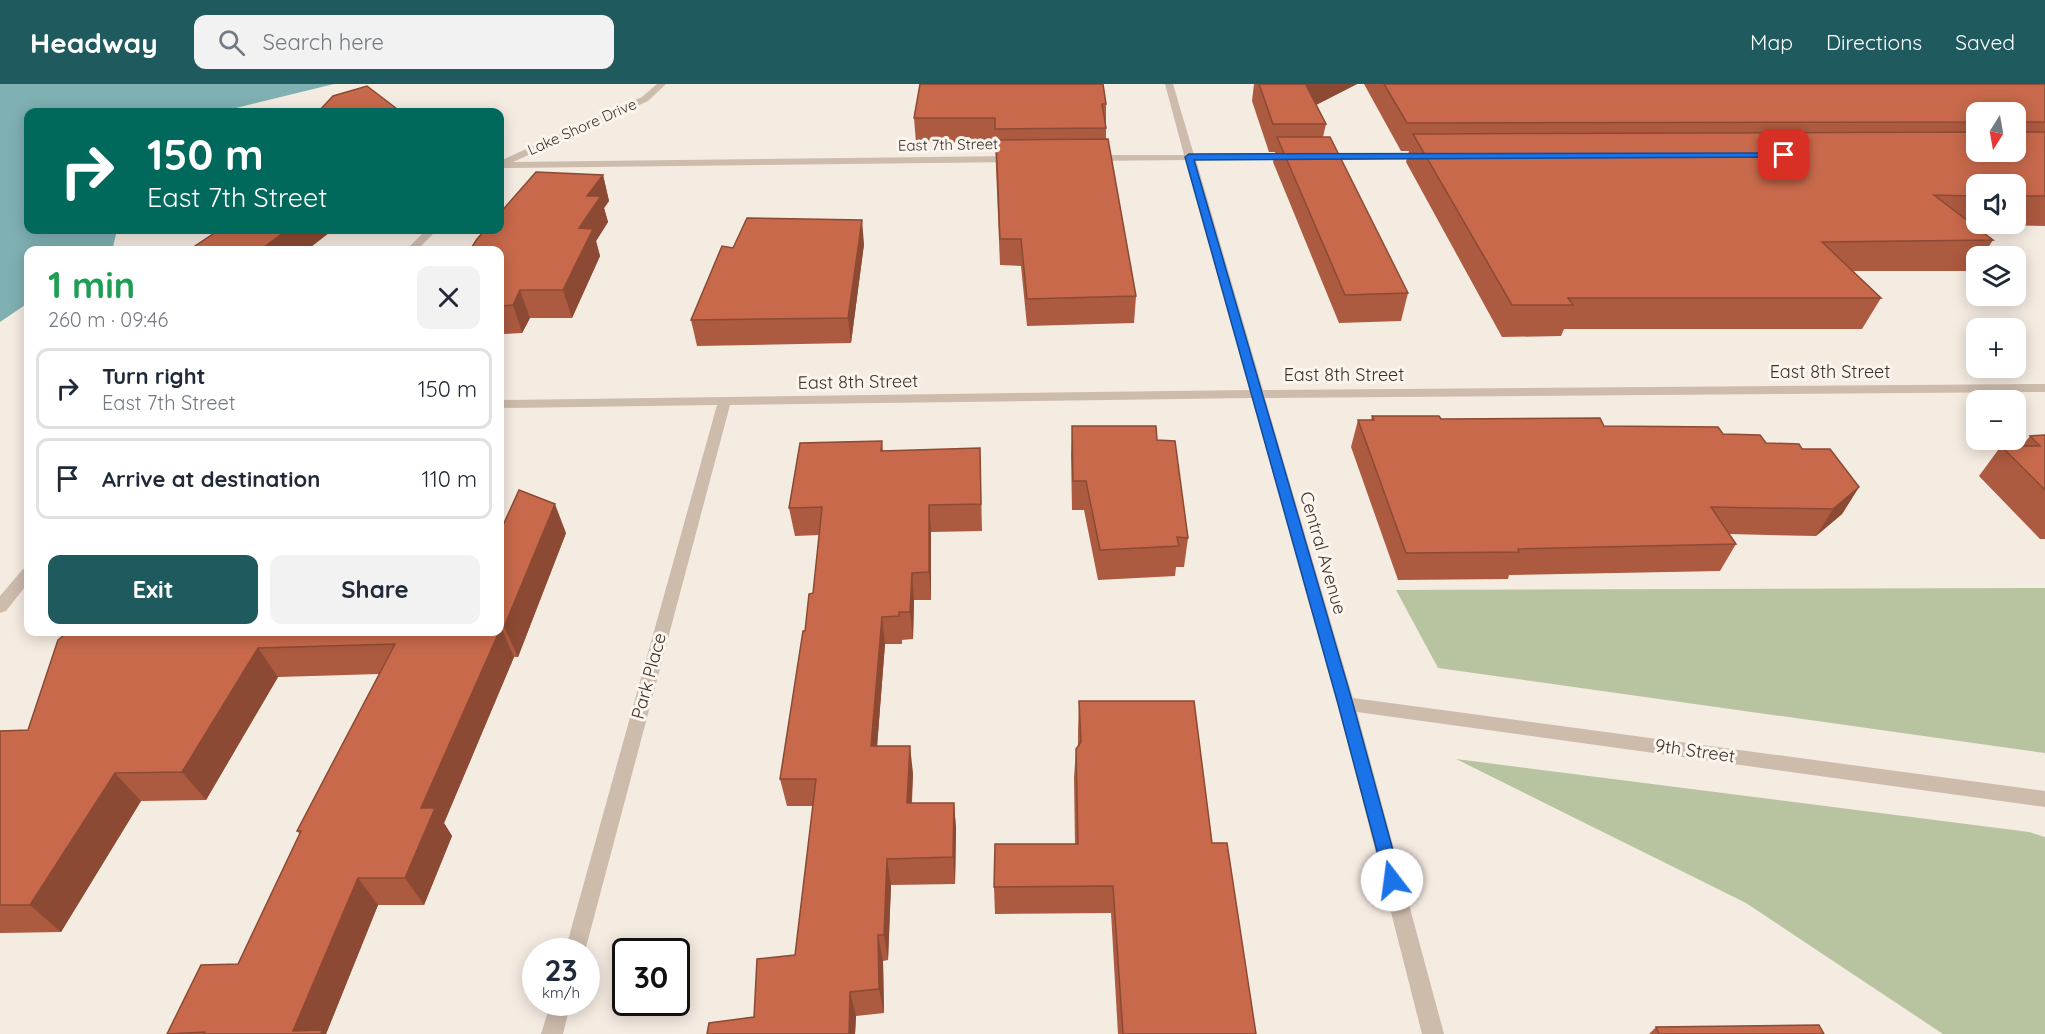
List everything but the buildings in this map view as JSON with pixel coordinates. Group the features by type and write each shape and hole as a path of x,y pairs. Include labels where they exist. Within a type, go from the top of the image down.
{"street":[{"name":"Lake Shore Drive","path":"504,163 645,99 662,84"},
{"name":"Central Avenue","path":"1169,84 1346,704 1433,1034"},
{"path":"1082,158 1439,156"},
{"name":"East 7th Street","path":"504,165 1023,159"},
{"path":"415,246 428,234"},
{"name":"East 8th Street","path":"504,404 1258,394 2045,388"},
{"name":"Park Place","path":"579,938 724,402"},
{"path":"0,607 24,578"},
{"name":"9th Street","path":"1346,704 2045,799"},
{"path":"552,1034 557,1016"}],"green space":[{"path":"2045,588 2045,753 1438,668 1396,590"},
{"path":"1456,759 2029,832 2045,837 2045,1034 1943,1034 1746,903"}],"water":[{"path":"0,84 334,84 236,108 24,108 24,234 116,234 113,246 24,246 24,306 0,322"}],"route":[{"path":"1392,880 1346,704 1189,157 1784,155"}]}
